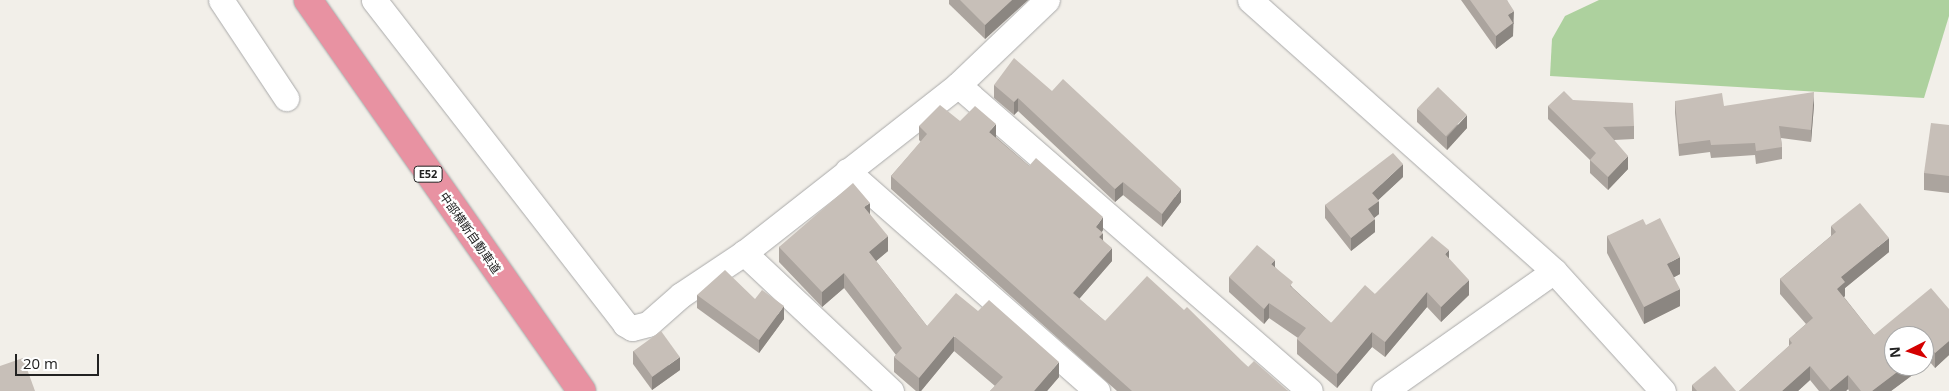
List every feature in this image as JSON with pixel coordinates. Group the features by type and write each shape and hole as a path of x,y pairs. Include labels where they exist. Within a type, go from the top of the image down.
{"highway":[{"name":"中部横断自動車道","path":"308,0 582,391"}],"street":[{"path":"221,0 286,98"},
{"path":"374,0 625,324 632,328 648,324 681,295 744,253 847,170 958,85 1048,0"},
{"path":"1250,0 1554,271 1663,391"},
{"path":"958,85 1310,391"},
{"path":"847,170 1097,391"},
{"path":"744,253 891,391"},
{"path":"1384,391 1554,271"}],"green space":[{"path":"1599,0 1949,0 1949,16 1924,98 1550,76 1552,39 1565,16"}],"building":[{"path":"960,0 1012,0 985,25"},
{"path":"1470,0 1507,0 1514,11 1508,15 1513,23 1496,36"},
{"path":"1014,58 1052,91 1063,79 1181,189 1162,214 1123,182 1115,189 1018,98 1014,102 994,85"},
{"path":"1438,87 1467,115 1446,136 1417,109"},
{"path":"1564,91 1573,100 1633,103 1634,126 1603,127 1628,156 1608,177 1590,160 1596,153 1548,106"},
{"path":"1814,92 1811,130 1779,126 1782,147 1756,151 1755,143 1711,145 1710,140 1679,144 1675,101 1722,93 1724,106"},
{"path":"940,105 960,121 975,106 996,124 989,132 1029,166 1036,158 1103,217 1096,227 1103,233 1099,237 1112,248 1073,293 1105,321 1147,276 1184,310 1187,307 1248,367 1254,361 1288,391 1132,391 891,176 927,134 919,126"},
{"path":"1931,123 1949,125 1949,176 1924,173"},
{"path":"1393,153 1403,164 1372,193 1379,201 1368,209 1375,219 1351,238 1325,205"},
{"path":"853,183 870,203 864,207 888,236 869,252 927,326 956,293 978,311 989,300 1059,362 1034,391 990,391 1003,377 954,336 919,378 894,357 902,348 844,273 822,292 779,247"},
{"path":"1860,203 1889,238 1841,277 1845,282 1837,289 1874,335 1884,327 1884,376 1892,376 1872,391 1861,391 1848,375 1830,390 1810,366 1782,391 1739,391 1792,343 1789,339 1813,318 1780,279 1836,232 1831,226"},
{"path":"1660,218 1680,257 1667,264 1680,289 1644,307 1607,236 1643,219 1646,225"},
{"path":"1432,236 1449,250 1445,254 1469,280 1441,307 1427,292 1385,342 1372,332 1337,374 1297,339 1306,328 1269,303 1264,309 1229,277 1257,245 1275,260 1271,264 1293,282 1290,286 1331,323 1365,285 1375,294"},
{"path":"725,270 755,299 762,290 784,306 759,340 697,295"},
{"path":"1931,288 1949,309 1949,341 1935,353 1934,326 1885,326"},
{"path":"661,331 680,357 652,377 633,351"},
{"path":"23,358 35,391 0,391 0,366"},
{"path":"1715,366 1736,391 1697,391 1692,385"}]}
